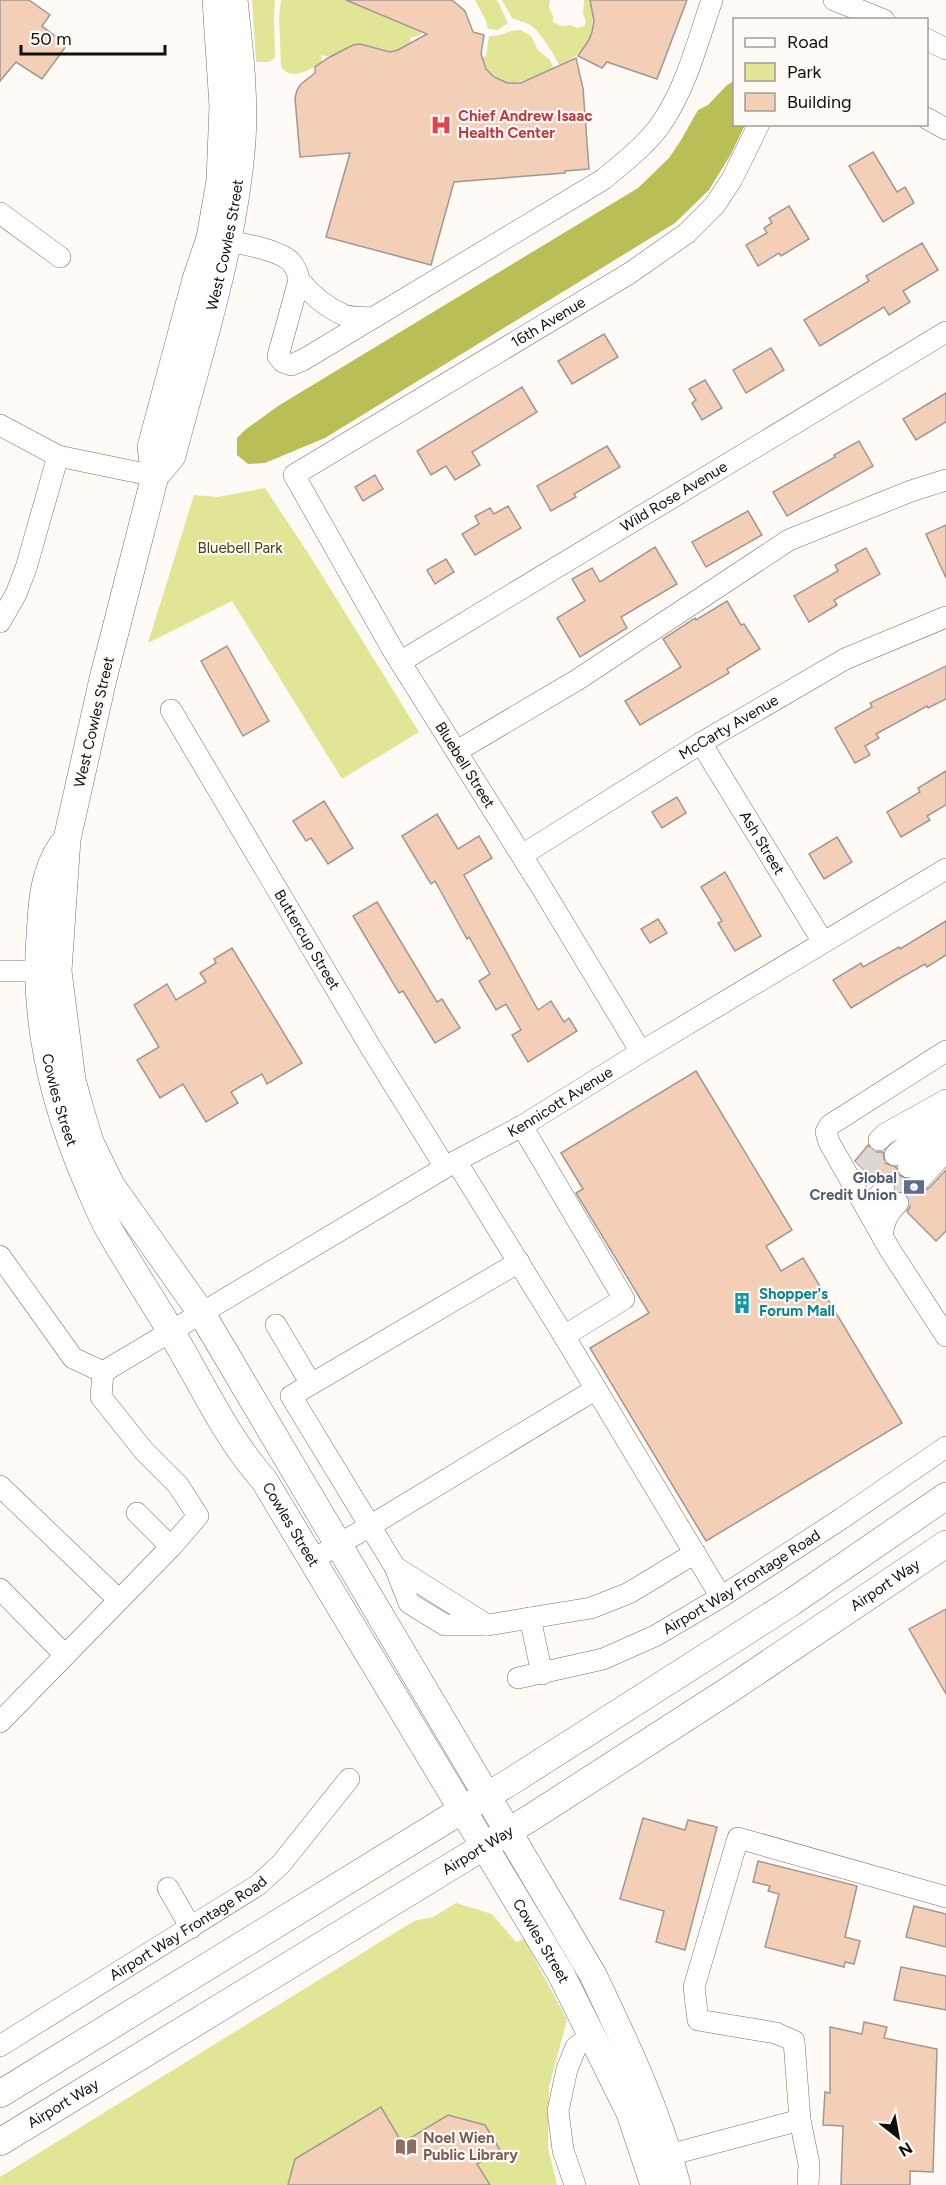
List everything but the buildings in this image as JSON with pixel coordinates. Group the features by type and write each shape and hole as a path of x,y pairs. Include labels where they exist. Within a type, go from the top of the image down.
{"main road":[{"name":"West Cowles Street","path":"216,0 223,106 219,239"},
{"name":"West Cowles Street","path":"48,971 67,839 103,679 155,476 172,456 242,140 240,58 234,0"},
{"name":"Cowles Street","path":"48,971 72,1080 90,1142 111,1185 202,1314 593,1975 636,2063 654,2108 657,2168"},
{"name":"Cowles Street","path":"48,971 46,1054 56,1097 71,1145 110,1231 245,1459 264,1480 561,1974 657,2168 677,2185"},
{"path":"0,2094 487,1796 792,1602 946,1496"},
{"name":"Airport Way","path":"0,2142 508,1831 729,1690 946,1544"}],"street":[{"path":"299,280 278,356 283,362 291,365 303,360 604,179 639,149 663,121 682,85 712,0"},
{"path":"834,0 879,18"},
{"path":"928,40 946,49"},
{"path":"928,119 946,129"},
{"name":"16th Avenue","path":"294,475 630,273 687,233 715,205 732,178 758,126"},
{"path":"1,216 60,257"},
{"path":"219,239 263,248 290,261 297,271 299,280 307,290 327,305 345,315 372,318"},
{"name":"Wild Rose Avenue","path":"400,662 946,332"},
{"path":"0,425 58,456 155,476"},
{"path":"0,622 16,594 26,568 58,456"},
{"name":"Bluebell Street","path":"294,475 400,662 522,855 641,1052"},
{"path":"457,752 577,680 789,540 911,491 946,480"},
{"name":"McCarty Avenue","path":"522,855 701,743 845,658 946,617"},
{"name":"Buttercup Street","path":"171,710 371,1048 519,1262 721,1597"},
{"name":"Ash Street","path":"701,743 823,942"},
{"name":"Kennicott Avenue","path":"103,1372 451,1164 522,1126 946,868"},
{"path":"0,971 48,971"},
{"path":"946,1051 830,1125 826,1132 829,1142 870,1193 946,1336"},
{"path":"900,1160 946,1100"},
{"path":"900,1160 946,1110"},
{"path":"522,1126 624,1299 564,1336"},
{"path":"900,1160 946,1130"},
{"path":"900,1160 946,1140"},
{"path":"900,1160 946,1151"},
{"path":"0,1256 73,1358 103,1372 101,1396 144,1451 178,1485 198,1516 171,1547 0,1722"},
{"path":"519,1262 291,1396 395,1567 488,1625 591,1608 628,1593 695,1553"},
{"path":"276,1325 311,1384"},
{"path":"312,1560 596,1389"},
{"name":"Airport Way Frontage Road","path":"518,1678 603,1659 655,1636 721,1597 946,1447"},
{"path":"0,1486 119,1600"},
{"path":"137,1513 171,1547"},
{"path":"0,1589 65,1655"},
{"path":"530,1618 542,1674"},
{"name":"Airport Way Frontage Road","path":"0,2046 258,1885 281,1864 350,1779"},
{"path":"808,2185 809,2164 800,2120 794,2041 776,2033 698,2020 694,1987 738,1838 946,1897"},
{"path":"168,1888 191,1928"},
{"path":"575,2185 563,2150 558,2111 567,2069 576,2047 592,2036"},
{"path":"657,2168 800,2120"}],"green space":[{"path":"252,0 275,0 275,56 269,62 256,62"},
{"path":"281,0 359,0 372,10 387,17 420,25 421,35 410,38 411,43 390,52 360,44 353,45 331,57 321,55 322,62 306,71 289,73 281,66 279,16"},
{"path":"475,0 497,0 508,23 498,30 488,29"},
{"path":"502,0 550,0 549,8 553,22 577,28 584,26 586,22 583,13 584,0 590,0 593,22 589,40 578,54 559,65 537,32 528,24 512,18"},
{"path":"521,30 531,36 538,50 549,59 554,68 523,81 503,82 487,70 482,57 486,56 489,36"},
{"name":"Bluebell Park","path":"265,488 419,732 342,779 232,601 148,643 194,495 218,497"},
{"path":"456,1903 492,1914 516,1942 524,1939 567,2020 549,2087 548,2147 557,2185 490,2185 402,2143 380,2107 295,2159 288,2185 0,2185 0,2177 414,1921 433,1917"}],"shaded area":[{"path":"733,82 733,126 745,126 709,190 675,223 325,438 265,463 248,464 237,455 237,438 278,406 638,188 669,158 698,110 708,105"}],"tunnel":[{"path":"863,1169 886,1146"},
{"path":"884,1190 908,1167"},
{"path":"898,1203 920,1179"}],"place":[{"name":"Chief Andrew Isaac Health Center","path":"441,125"},
{"name":"Global Credit Union","path":"914,1187"},
{"name":"Shopper's Forum Mall","path":"742,1303"},
{"name":"Noel Wien Public Library","path":"406,2147"}]}
